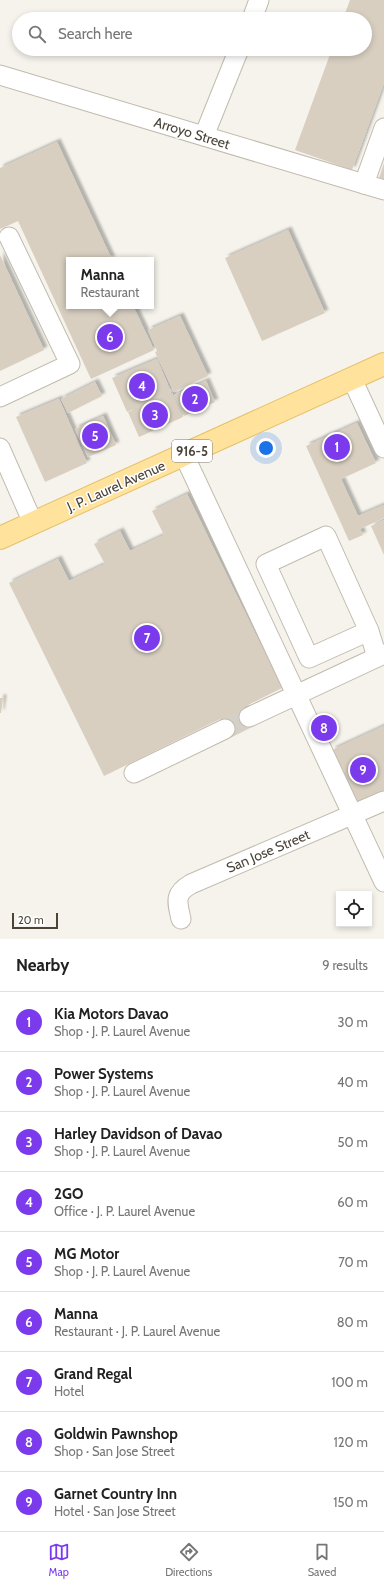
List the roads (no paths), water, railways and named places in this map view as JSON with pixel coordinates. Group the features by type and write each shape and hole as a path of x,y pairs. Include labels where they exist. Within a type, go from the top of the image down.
{"main road":[{"name":"J. P. Laurel Avenue","path":"0,538 384,364"}],"street":[{"path":"255,12 260,0"},
{"path":"204,136 236,56"},
{"name":"Arroyo Street","path":"0,76 384,190"},
{"path":"364,184 384,128"},
{"path":"0,397 70,364 10,236"},
{"path":"352,379 384,448"},
{"path":"0,448 33,523"},
{"path":"184,454 384,882"},
{"path":"249,717 380,655 326,536 266,564 309,658 369,631"},
{"path":"134,773 225,729"},
{"name":"San Jose Street","path":"181,919 177,899 178,895 183,889 384,801"}],"tunnel":[{"path":"225,729 249,717"}],"place":[{"name":"Manna","path":"110,337"},
{"name":"2GO","path":"142,386"},
{"name":"Power Systems","path":"195,399"},
{"name":"Harley Davidson of Davao","path":"155,415"},
{"name":"MG Motor","path":"95,436"},
{"name":"Kia Motors Davao","path":"337,447"},
{"name":"Grand Regal","path":"147,638"},
{"name":"Goldwin Pawnshop","path":"324,728"},
{"name":"Garnet Country Inn","path":"363,770"}]}
